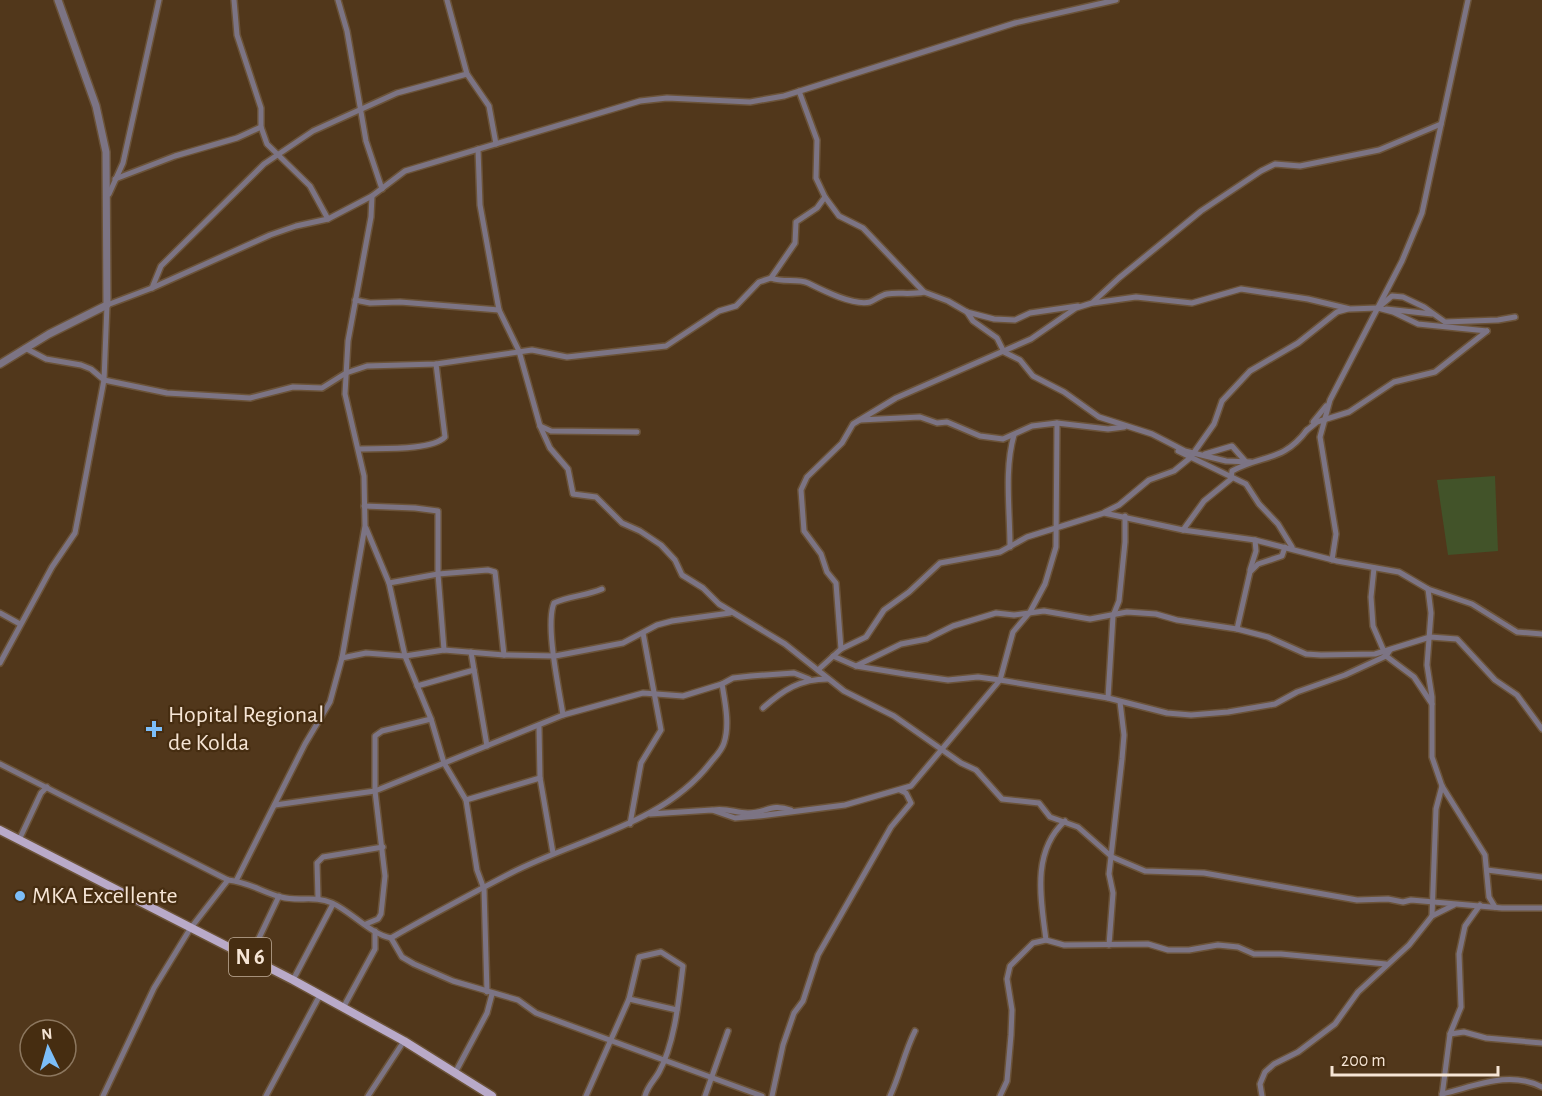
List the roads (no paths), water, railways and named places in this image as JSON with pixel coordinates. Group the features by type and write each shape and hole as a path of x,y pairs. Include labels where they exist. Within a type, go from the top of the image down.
{"main road":[{"name":"N 6","path":"0,830 293,980 404,1041 492,1096"}],"street":[{"path":"0,663 52,567 75,533 104,380 109,195 106,152 102,127 58,0"},
{"path":"109,195 123,163 159,0"},
{"path":"234,0 237,35 261,108 261,127 267,144 310,186 328,219"},
{"path":"338,0 362,108 370,158 382,189"},
{"path":"447,0 467,74 489,106 496,144"},
{"path":"0,364 25,348 107,305 152,288 270,236 296,226 328,219 372,196 405,171 640,101 667,98 750,102 799,91 1015,23 1116,0"},
{"path":"1232,478 1232,471 1249,462 1284,453 1297,444 1330,400 1380,308 1422,213 1468,0"},
{"path":"152,288 161,266 264,164 276,155 313,131 397,93 467,74"},
{"path":"799,91 817,140 816,178 839,216 862,228 924,292 948,301 967,312 1015,320 1030,313 1136,297 1192,303 1241,290 1308,299 1350,309"},
{"path":"841,649 836,583 804,531 801,490 807,477 842,443 846,432 859,420 896,398 1031,339 1076,308 1092,303 1169,236 1261,171 1275,164 1300,166 1380,150 1441,124"},
{"path":"115,179 175,156 229,141 261,127"},
{"path":"477,149 480,206 499,310 519,351 540,426 550,448 568,469 573,494 596,497 606,503 622,523 640,531 661,545 675,560 682,575 703,588 719,604 785,644 844,691 894,716 976,770 1002,799 1039,803 1050,817 1078,827 1112,857 1145,871 1204,873 1357,900 1542,907"},
{"path":"236,881 305,744 330,702 342,658 365,526 364,476 345,394 348,341 371,217 372,196"},
{"path":"771,278 795,243 796,222 817,208 825,196"},
{"path":"25,348 46,359 81,364 104,380 167,393 250,398 293,387 322,388 346,373 367,366 436,364 532,350 567,357 666,346 719,311 736,306 759,282 771,278 780,281 807,282 815,289 826,290 849,300 868,302 886,294 906,296 924,292"},
{"path":"1380,308 1392,296 1403,297 1445,322 1515,317"},
{"path":"355,300 370,303 400,302 499,310"},
{"path":"1306,431 1323,420 1349,412 1394,382 1435,372 1487,330 1418,324 1380,308"},
{"path":"819,670 841,649 866,637 884,610 909,592 940,563 1000,552 1027,537 1104,513 1119,505 1149,480 1174,471 1195,452 1214,424 1222,401 1250,371 1298,343 1337,312 1350,309 1395,308 1432,314"},
{"path":"967,312 973,321 997,338 1004,352 1020,360 1033,376 1064,392 1099,417 1195,452 1226,461 1249,462"},
{"path":"358,449 410,447 440,441 445,437 436,364"},
{"path":"1330,400 1320,437 1336,534 1332,560"},
{"path":"859,420 920,417 937,423 947,422 980,436 1003,439 1032,426 1057,423 1108,429 1127,427"},
{"path":"649,814 712,810 735,818 845,805 910,786 943,750 1000,680 1013,632 1030,612 1052,567 1057,529 1057,423"},
{"path":"540,426 551,431 637,432"},
{"path":"1010,547 1009,473 1014,435"},
{"path":"1170,444 1190,458 1246,484 1259,504 1278,524 1288,547"},
{"path":"1205,454 1232,446 1249,462"},
{"path":"1183,530 1204,501 1232,478"},
{"path":"364,506 438,511 438,574 444,650"},
{"path":"1104,513 1183,530 1255,540 1332,560 1399,572 1428,589 1472,604 1517,632 1542,634"},
{"path":"1108,698 1113,616 1119,601 1125,516"},
{"path":"365,526 389,583 405,656 431,719 444,764 466,800 477,870 484,889 490,993 487,1013 455,1073"},
{"path":"1237,629 1256,551 1255,540"},
{"path":"1250,572 1258,564 1282,556 1288,547"},
{"path":"1374,568 1371,597 1372,627 1387,652 1414,677 1432,704"},
{"path":"389,583 438,574 488,570 495,572 504,655"},
{"path":"563,716 551,634 551,610 554,603 583,597 602,589"},
{"path":"1428,589 1431,614 1428,665 1432,704 1431,757 1442,786 1485,855 1489,897 1496,907"},
{"path":"856,666 901,644 927,639 953,626 996,613 1044,611 1090,619 1126,612 1156,614 1268,637 1306,654 1387,652"},
{"path":"342,658 366,653 405,656 444,650 555,656 623,643 657,625 672,621 732,612"},
{"path":"0,613 20,624"},
{"path":"630,824 641,764 661,730 660,713 643,633"},
{"path":"833,656 856,666 948,680 978,677 1000,680 1108,698 1167,713 1191,715 1275,704 1296,692 1345,675 1387,652 1430,637 1457,639 1495,681 1516,694 1542,729"},
{"path":"471,652 488,746"},
{"path":"417,687 474,670"},
{"path":"275,805 375,791 563,716 643,693 683,696 722,684 733,678 794,673 808,679"},
{"path":"763,708 784,690 808,679 828,678"},
{"path":"0,764 228,880 249,882 279,896 318,898 333,903 381,936 391,938 453,902 484,889 553,853 630,824 649,814 697,781 724,745 726,708 722,684"},
{"path":"1109,945 1113,893 1109,874 1124,735 1120,702"},
{"path":"366,924 378,919 381,914 385,876 375,791 375,736 382,731 431,719"},
{"path":"539,727 540,778 553,853"},
{"path":"466,800 540,778"},
{"path":"19,840 40,793 47,786"},
{"path":"1432,916 1436,809 1442,786"},
{"path":"772,1096 783,1045 794,1012 803,1000 818,955 891,827 911,803 906,793 900,790"},
{"path":"1046,940 1039,892 1041,874 1052,837 1065,821"},
{"path":"318,898 317,863 323,857 382,847"},
{"path":"1487,870 1542,876"},
{"path":"103,1096 154,988 190,929 228,880"},
{"path":"250,957 279,896"},
{"path":"293,980 333,903"},
{"path":"1262,1096 1260,1084 1265,1072 1274,1064 1298,1052 1320,1035 1386,964 1424,930 1432,916 1455,904"},
{"path":"1481,905 1473,912 1465,926 1459,954 1461,1007 1450,1034 1442,1095 1510,1078 1529,1080 1542,1087"},
{"path":"343,1008 375,949 375,931"},
{"path":"391,938 402,957 414,964 490,993 518,1000 536,1013 762,1096"},
{"path":"1000,1096 1007,1081 1011,1035 1012,1010 1007,979 1010,966 1033,943 1046,940 1064,945 1148,944 1168,950 1189,950 1218,945 1238,947 1254,954 1281,954 1386,964"},
{"path":"586,1096 608,1041 629,999 639,957 661,952 683,966 677,1010 664,1059 659,1073 649,1083 645,1096"},
{"path":"266,1096 320,995"},
{"path":"629,999 677,1010"},
{"path":"705,1096 728,1031"},
{"path":"890,1096 900,1077 906,1049 915,1031"},
{"path":"1450,1034 1464,1032 1486,1038 1542,1043"},
{"path":"368,1096 404,1041"}],"place":[{"name":"Hopital Regional de Kolda","path":"154,729"},
{"name":"MKA Excellente","path":"20,896"}]}
